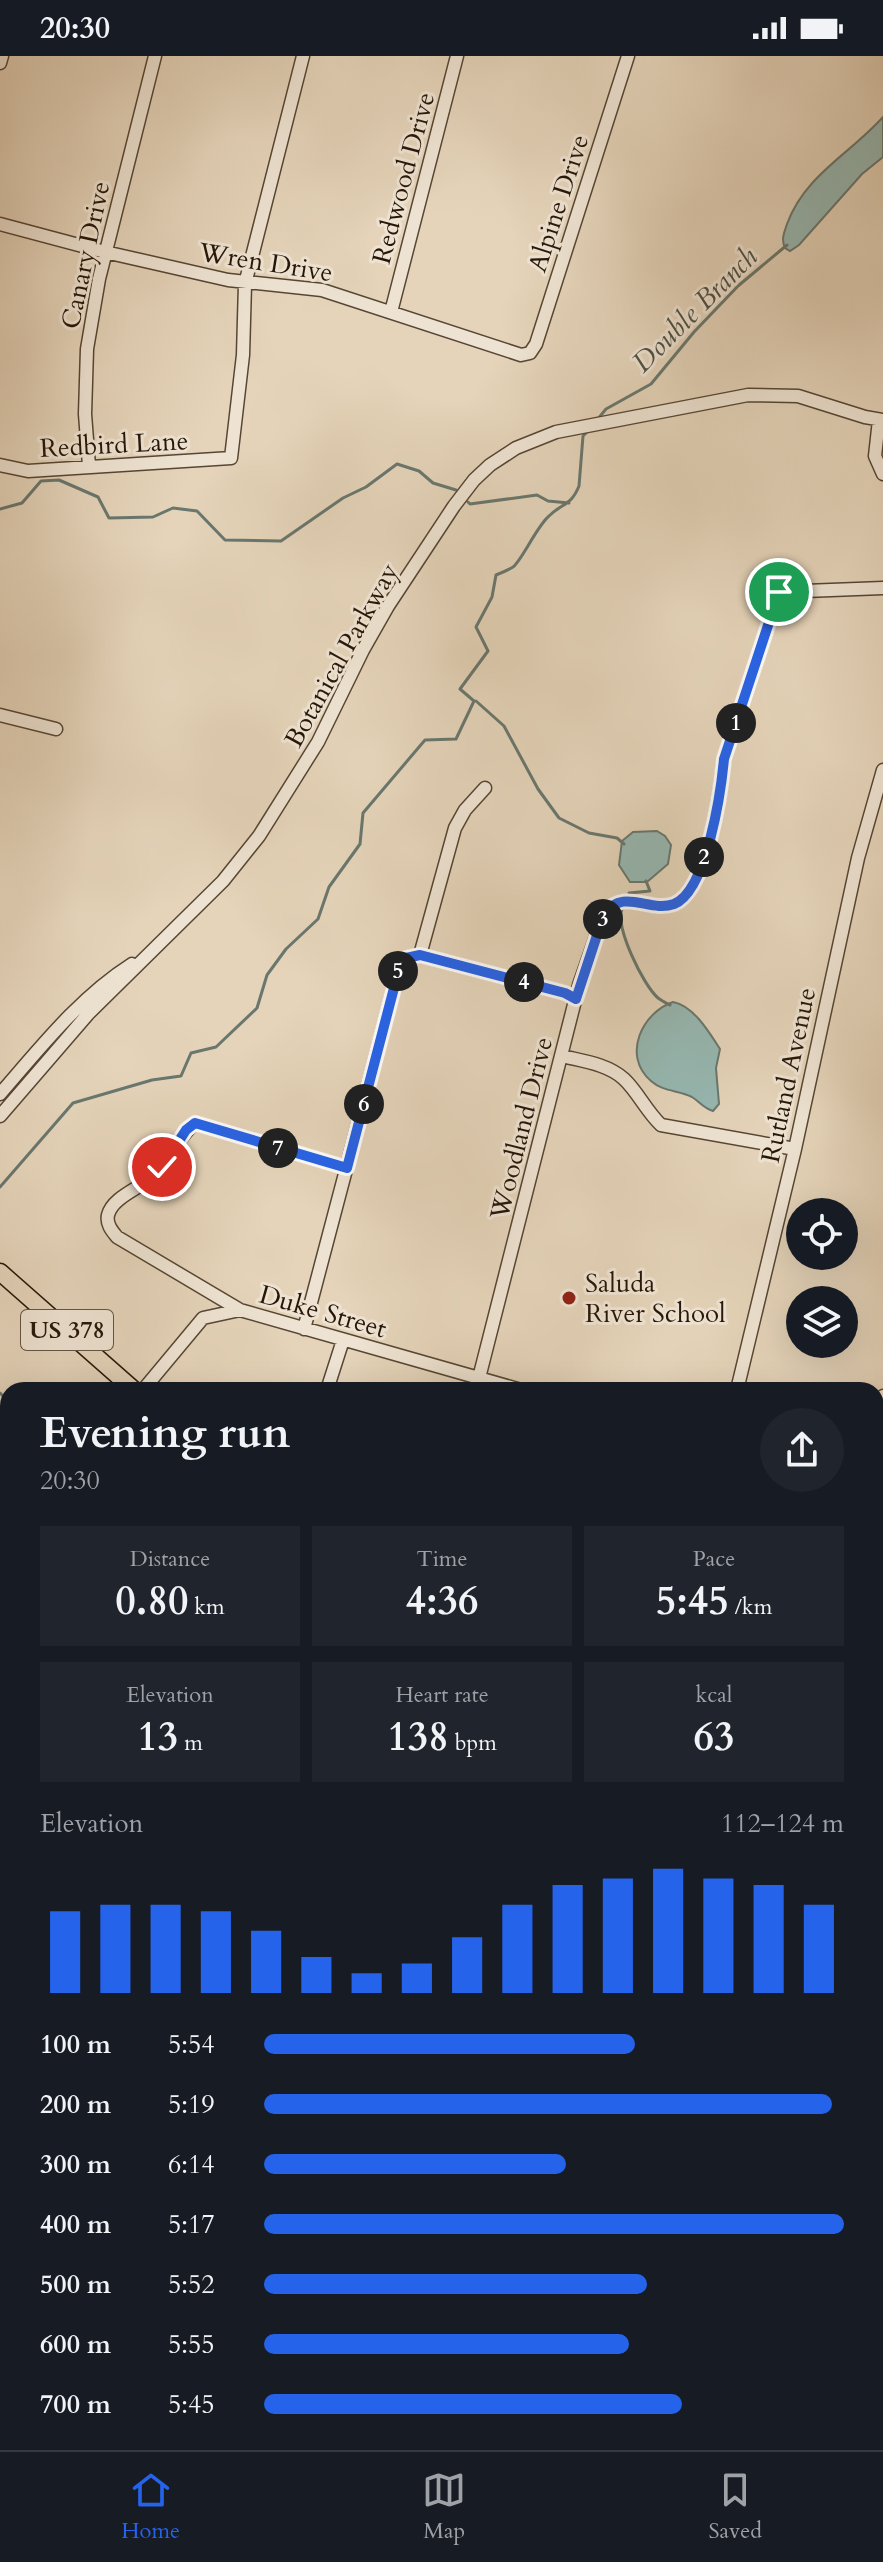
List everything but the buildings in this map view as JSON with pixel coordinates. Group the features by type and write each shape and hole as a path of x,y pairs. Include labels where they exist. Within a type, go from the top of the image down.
{"main road":[{"name":"US 378","path":"0,1272 125,1382"}],"street":[{"path":"0,63 2,56"},
{"name":"Canary Drive","path":"89,466 85,414 87,349 105,252 155,56"},
{"path":"245,284 303,56"},
{"name":"Redwood Drive","path":"391,312 457,56"},
{"name":"Alpine Drive","path":"521,355 530,353 536,344 628,56"},
{"name":"Wren Drive","path":"0,224 245,284 322,290 521,355"},
{"name":"Redbird Lane","path":"0,465 28,471 231,458 243,355 245,284"},
{"name":"Botanical Parkway","path":"0,1116 79,1024 223,881 259,836 318,742 375,627 464,492 482,472 503,456 546,435 748,395 809,398 881,420"},
{"path":"881,420 875,456 883,474"},
{"name":"Woodland Drive","path":"479,1378 576,999 604,914 609,908 630,900 672,905 694,883 710,841 722,788 724,759 779,592 883,588"},
{"path":"0,715 56,729"},
{"name":"Rutland Avenue","path":"739,1382 795,1149 858,858 883,770"},
{"path":"420,955 455,828 465,810 485,788"},
{"name":"Botanical Parkway","path":"0,1094 86,999 148,953"},
{"path":"304,1329 400,965 406,958 420,955 565,993 576,999"},
{"path":"562,1056 594,1064 624,1079 648,1113 661,1125 795,1149"},
{"path":"240,1310 117,1237 107,1220 108,1212 116,1201 152,1177 186,1130 195,1123 347,1168"},
{"name":"Duke Street","path":"150,1382 203,1318 240,1310 487,1382"},
{"path":"330,1382 343,1340"}],"water":[{"path":"883,117 883,157 862,174 799,245 790,251 785,248 783,239 787,224 805,192"},
{"path":"657,831 671,845 668,864 647,882 630,882 619,865 622,841 633,832"},
{"path":"673,1002 694,1014 720,1049 716,1068 719,1104 713,1111 692,1097 656,1085 642,1071 637,1047 640,1036 653,1015"}],"waterway":[{"name":"Double Branch","path":"597,420 606,409 651,384 738,286 787,245"},
{"name":"Double Branch","path":"460,689 488,651 476,627 492,597 496,575 513,567 544,521 576,492 583,436 587,432"},
{"path":"0,509 22,503 41,481 59,480 98,497 109,518 153,517 173,508 197,511 225,540 281,541 397,464 419,471 433,483 456,490"},
{"path":"468,502 537,495 548,501 569,503"},
{"name":"Double Branch","path":"0,1187 73,1103 152,1080 181,1076 191,1053 216,1047 257,1008 267,975 286,949 318,919 329,887 360,844 363,813 425,740 456,739 474,701 460,689"},
{"path":"476,701 504,726 538,789 559,818 589,833 617,838 624,844"},
{"path":"629,893 650,891 646,881"},
{"path":"622,909 626,942 638,969 658,998 670,1005"}],"place":[{"name":"Saluda River School","path":"569,1298"}],"route":[{"path":"162,1167 186,1130 195,1123 347,1168 400,965 406,958 420,955 565,993 576,999 604,914 609,908 630,900 672,905 694,883 710,841 722,788 724,759 779,592"}]}
